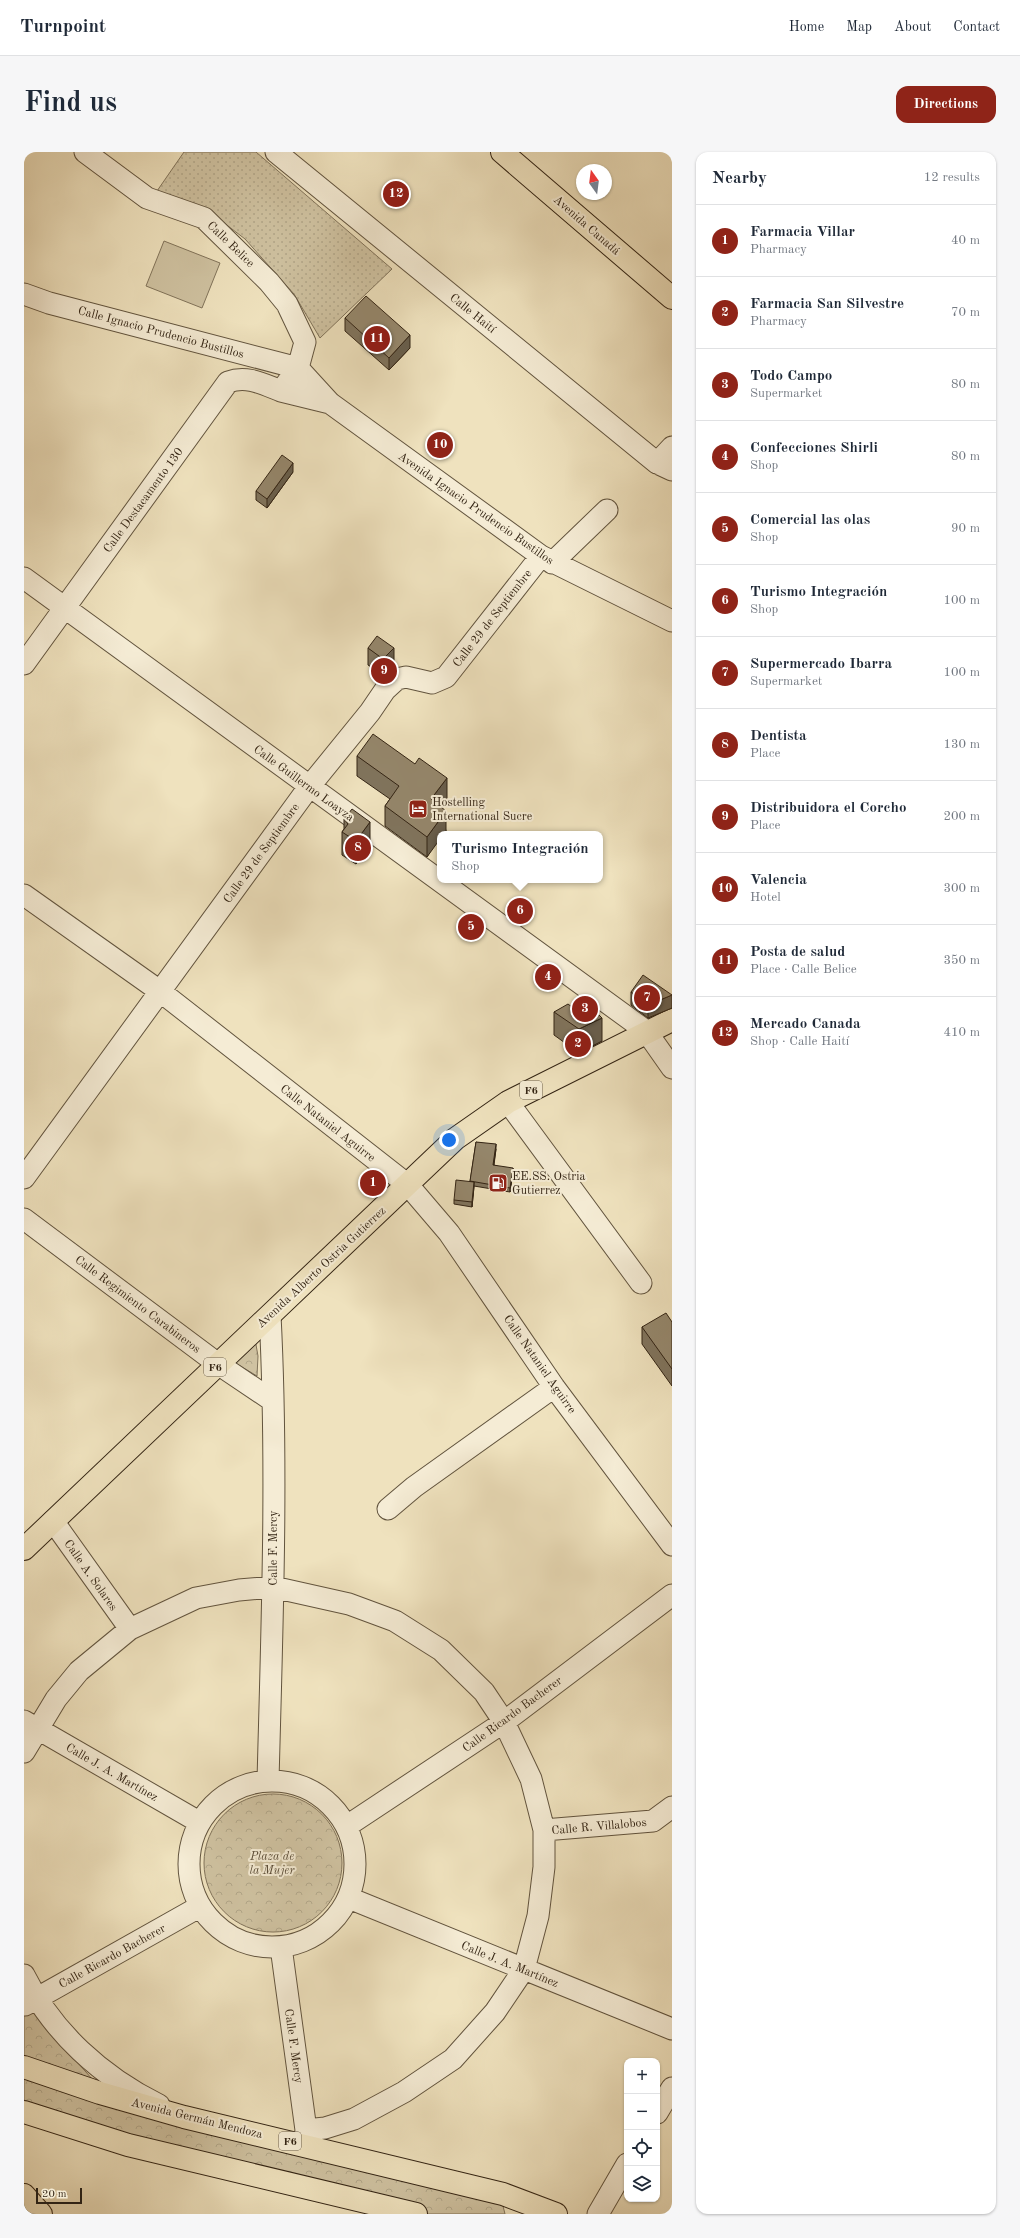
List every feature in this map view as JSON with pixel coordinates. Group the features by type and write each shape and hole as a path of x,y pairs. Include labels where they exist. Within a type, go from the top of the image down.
{"main road":[{"name":"Avenida Canadá","path":"502,152 672,298"},
{"name":"Avenida Alberto Ostria Gutierrez","path":"24,1549 455,1139 508,1102 646,1031 672,1020"},
{"name":"Avenida Germán Mendoza","path":"24,2067 184,2117 305,2137 503,2194 556,2214"},
{"path":"24,2112 128,2145 415,2214"},
{"path":"285,2182 315,2201 368,2214"},
{"path":"24,2195 41,2214"}],"street":[{"name":"Calle Belice","path":"85,152 147,198 204,218 269,282 287,304 305,342 298,368"},
{"name":"Calle Haití","path":"276,152 664,467"},
{"name":"Calle Ignacio Prudencio Bustillos","path":"24,294 49,303 298,368"},
{"path":"281,391 298,368"},
{"name":"Avenida Ignacio Prudencio Bustillos","path":"298,368 330,403 546,559 672,621"},
{"name":"Calle Destacamento 130","path":"24,664 228,382 237,379 250,379 281,391 330,403"},
{"path":"664,467 672,447"},
{"name":"Calle 29 de Septiembre","path":"24,1178 309,787 370,712 385,690 397,679 406,676 432,684 446,677 546,559 607,510"},
{"name":"Calle Guillermo Loayza","path":"24,578 437,880"},
{"name":"Calle Guillermo Loayza","path":"442,883 646,1031 672,1068"},
{"name":"Calle Nataniel Aguirre","path":"24,895 161,992 408,1185 449,1233 554,1387 672,1545"},
{"path":"508,1102 641,1283"},
{"name":"Calle Regimiento Carabineros","path":"24,1219 218,1364 273,1401"},
{"name":"Calle F. Mercy","path":"268,1781 273,1587 273,1401 270,1315"},
{"path":"388,1509 414,1487 554,1387"},
{"name":"Calle A. Solares","path":"53,1521 130,1629"},
{"path":"24,1752 31,1725 56,1699 79,1671 130,1629 196,1598 239,1590 273,1587 349,1604 395,1621 441,1650 484,1692 504,1722 532,1779 544,1830 544,1867 538,1916 524,1969 495,2012 453,2060 404,2092 354,2119 325,2128 305,2137"},
{"name":"Calle Ricardo Bacherer","path":"347,1826 504,1722 672,1595"},
{"name":"Calle J. A. Martínez","path":"31,1725 199,1822"},
{"path":"268,1781 295,1784 311,1790 326,1800 338,1812 347,1826 353,1844 356,1862 354,1880 349,1898 337,1917 321,1932 302,1942 281,1947 257,1946 234,1939 214,1925 199,1907 192,1891 188,1873 188,1856 192,1838 199,1822 212,1806 228,1793 247,1784 268,1781"},
{"name":"Calle R. Villalobos","path":"544,1830 653,1821 672,1807"},
{"name":"Calle J. A. Martínez","path":"349,1898 672,2029"},
{"name":"Calle Ricardo Bacherer","path":"30,2002 199,1907"},
{"name":"Calle F. Mercy","path":"281,1947 305,2137"},
{"path":"24,1975 30,2002 99,2069 148,2100 184,2117"},
{"path":"660,2108 672,2088"},
{"path":"598,2214 626,2166"}],"green space":[{"path":"184,152 256,152 392,269 320,338 294,294 245,239 215,216 157,191"},
{"path":"164,241 220,263 202,308 146,286"},
{"path":"255,1339 258,1356 257,1376 232,1361"},
{"name":"Plaza de la Mujer","path":"280,1794 300,1799 312,1805 327,1819 337,1836 341,1849 341,1877 337,1890 331,1902 317,1917 300,1927 287,1931 266,1932 246,1927 234,1921 219,1907 209,1890 205,1877 204,1856 209,1836 215,1824 229,1809 246,1799 259,1795"},
{"path":"32,2011 93,2080 24,2057 24,2012"},
{"path":"24,2077 495,2202 503,2206 505,2214 414,2214 190,2152 54,2112 24,2100"}],"building":[{"path":"366,296 410,335 389,358 345,318"},
{"path":"282,455 293,463 267,499 256,491"},
{"path":"377,636 394,648 383,659 368,648"},
{"path":"373,734 415,764 419,758 447,778 431,799 446,811 427,837 385,806 399,786 357,756"},
{"path":"352,809 370,822 356,841 342,832 348,824 344,819"},
{"path":"643,975 672,995 648,1005 631,992"},
{"path":"584,1000 602,1018 579,1029 554,1012 568,1004 572,1007"},
{"path":"476,1142 496,1144 493,1165 513,1168 510,1188 470,1181"},
{"path":"456,1180 474,1182 472,1202 454,1200"},
{"path":"666,1313 672,1322 672,1369 642,1327"}],"place":[{"name":"Mercado Canada","path":"396,194"},
{"name":"Posta de salud","path":"377,339"},
{"name":"Valencia","path":"440,445"},
{"name":"Distribuidora el Corcho","path":"384,671"},
{"name":"Hostelling International Sucre","path":"418,809"},
{"name":"Dentista","path":"358,848"},
{"name":"Turismo Integración","path":"520,911"},
{"name":"Comercial las olas","path":"471,927"},
{"name":"Confecciones Shirli","path":"548,977"},
{"name":"Supermercado Ibarra","path":"647,998"},
{"name":"Todo Campo","path":"585,1009"},
{"name":"Farmacia San Silvestre","path":"578,1044"},
{"name":"Farmacia Villar","path":"373,1183"},
{"name":"EE.SS. Ostria Gutierrez","path":"498,1183"}]}
